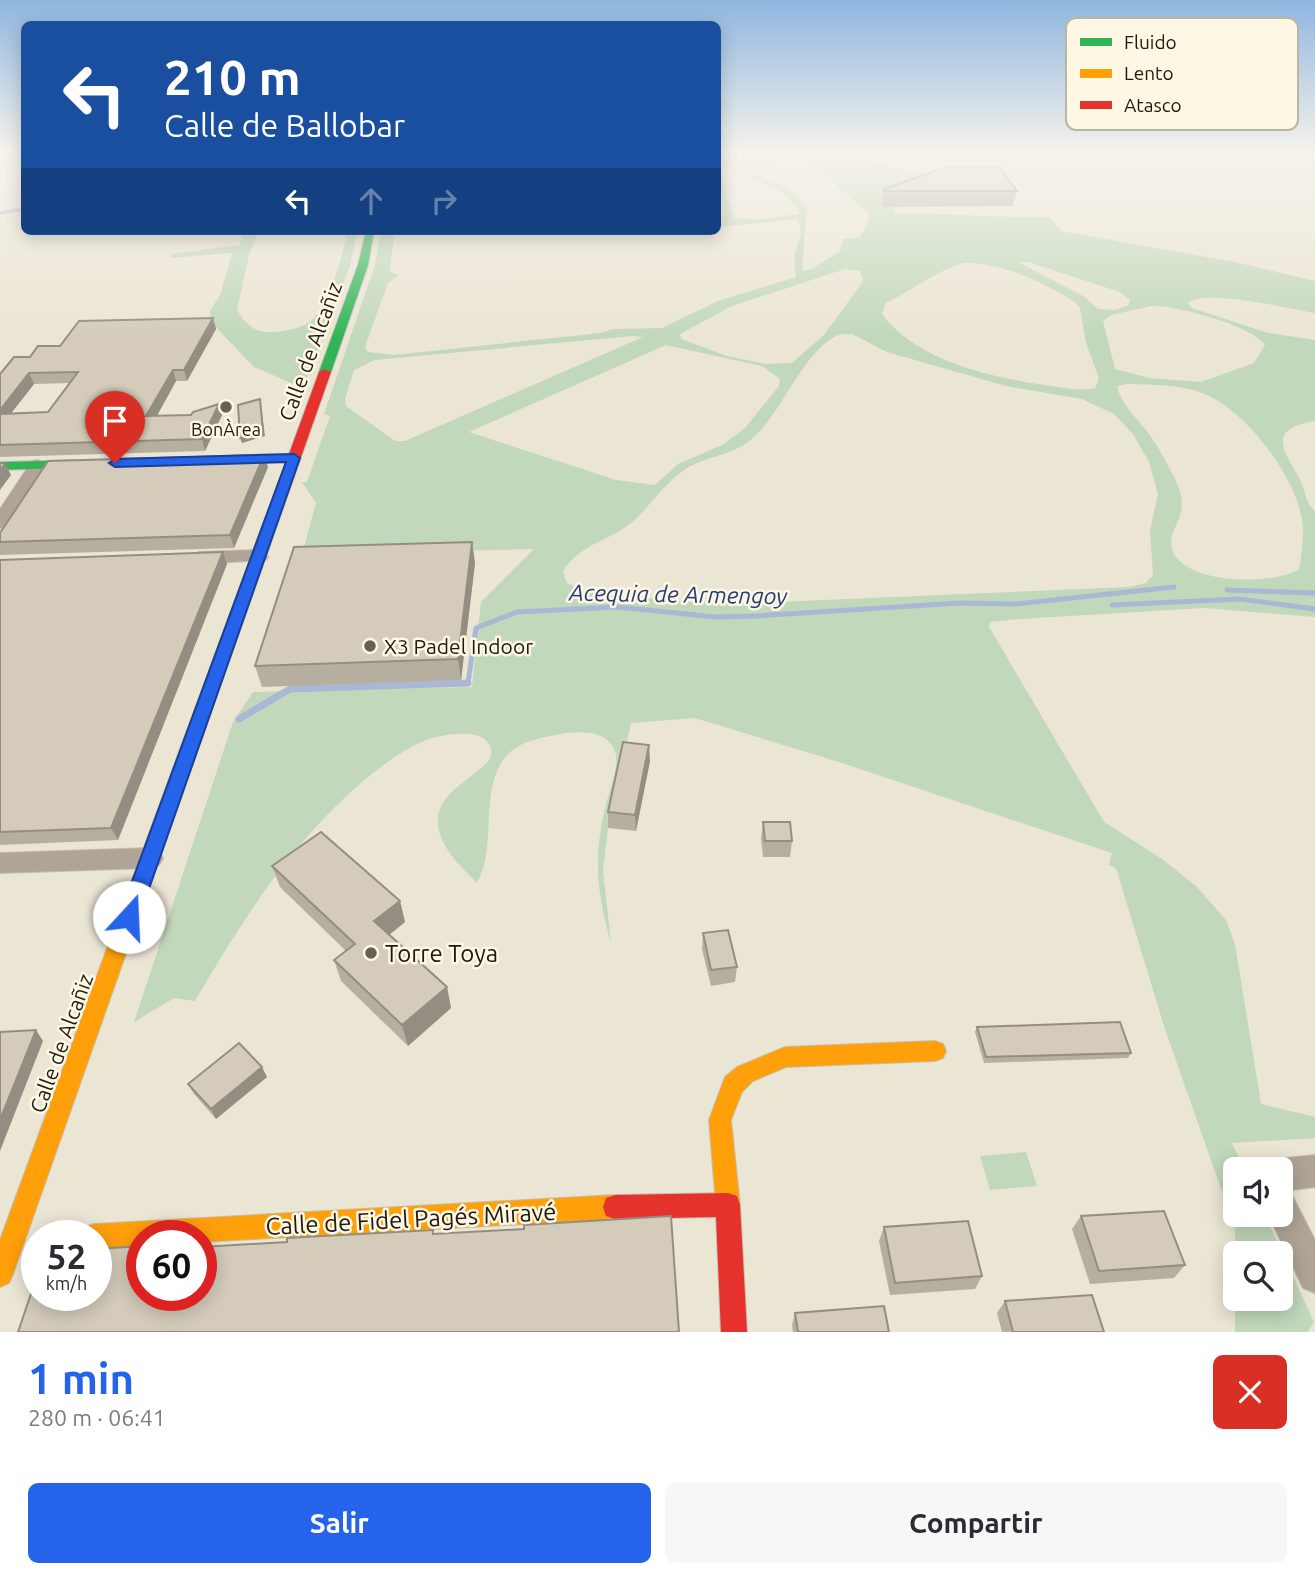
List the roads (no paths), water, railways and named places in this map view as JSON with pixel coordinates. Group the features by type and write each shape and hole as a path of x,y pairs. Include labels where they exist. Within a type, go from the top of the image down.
{"main road":[{"name":"Calle de Alcañiz","path":"0,1274 17,1238 363,265 369,235"},
{"path":"213,460 294,458"},
{"path":"0,466 106,463"},
{"path":"734,1332 728,1205 720,1120 733,1085 744,1074 785,1057 935,1051"},
{"name":"Calle de Fidel Pagés Miravé","path":"112,1235 658,1205 728,1205"}],"street":[{"path":"0,523 38,465"},
{"path":"181,558 259,556"},
{"path":"0,863 150,858"},
{"path":"1293,1173 1315,1171"},
{"path":"1291,1227 1315,1276"}],"waterway":[{"name":"Acequia de Armengoy","path":"468,683 476,628 517,612 617,607 716,617 756,616 960,603 1015,604 1174,587"},
{"name":"Acequia de Armengoy","path":"1227,590 1315,593"},
{"path":"1112,605 1239,599 1315,609"},
{"name":"Acequia de Armengoy","path":"239,719 290,689 468,683"},
{"name":"Acequia de Armengoy","path":"428,684 468,683"}],"place":[{"name":"BonÀrea","path":"226,407"},
{"name":"X3 Padel Indoor","path":"370,646"},
{"name":"Torre Toya","path":"371,953"}]}
